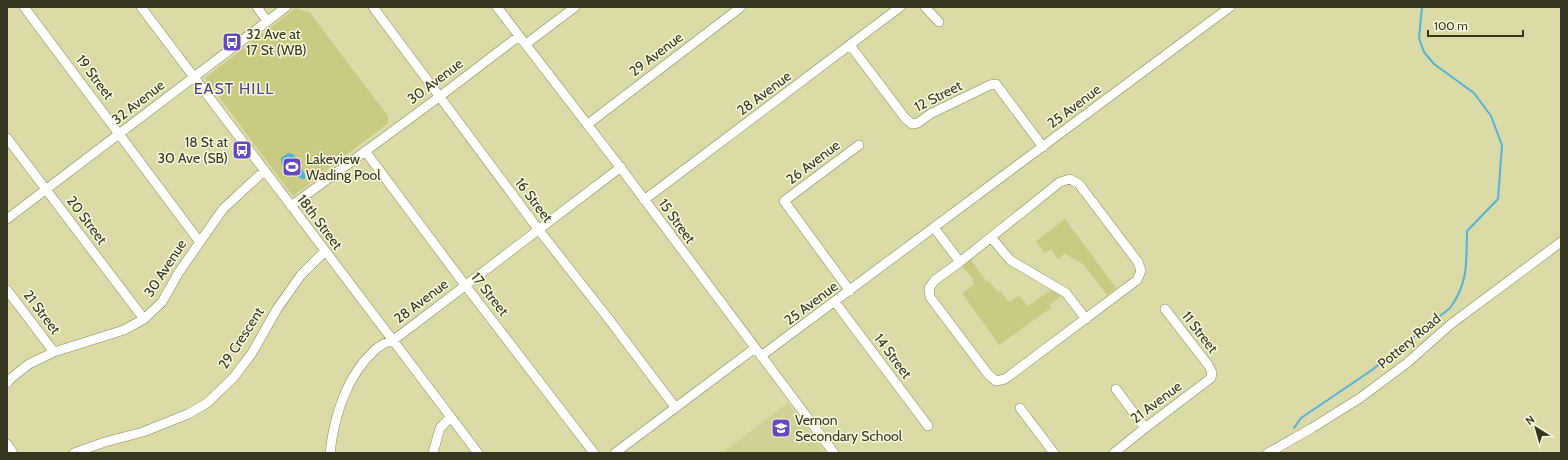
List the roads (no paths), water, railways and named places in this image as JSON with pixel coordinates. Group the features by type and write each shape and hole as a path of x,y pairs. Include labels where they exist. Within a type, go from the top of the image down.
{"street":[{"name":"19 Street","path":"24,7 200,241"},
{"name":"18th Street","path":"141,7 478,453"},
{"path":"256,7 267,21"},
{"name":"32 Avenue","path":"8,217 46,190 193,76 286,7"},
{"name":"16 Street","path":"372,7 538,229 675,407"},
{"name":"15 Street","path":"497,7 588,124 834,453"},
{"path":"526,44 574,7"},
{"name":"29 Avenue","path":"588,124 741,7"},
{"name":"28 Avenue","path":"644,200 900,7"},
{"path":"925,7 939,22"},
{"name":"25 Avenue","path":"762,356 1230,7"},
{"name":"30 Avenue","path":"291,206 440,97 519,36"},
{"name":"12 Street","path":"850,45 905,118 912,124 918,123 930,114 990,84 996,84 1043,147"},
{"name":"20 Street","path":"7,138 144,319"},
{"name":"26 Avenue","path":"850,291 784,201 859,145"},
{"name":"17 Street","path":"366,151 465,286 594,453"},
{"name":"28 Avenue","path":"330,453 333,431 339,408 350,383 363,362 382,344 392,340 620,168"},
{"name":"30 Avenue","path":"7,383 29,364 54,352 124,330 144,319 162,302 179,272 223,209 264,171"},
{"path":"1070,180 1079,184 1138,262 1141,271 1137,280 1086,319 1005,379 996,381 988,374 930,297 929,288 935,280 960,262 1060,182 1070,180"},
{"path":"935,228 960,262"},
{"path":"991,237 1010,260 1066,293 1086,319"},
{"name":"Pottery Road","path":"1268,453 1360,398 1406,363 1451,324 1561,242"},
{"name":"29 Crescent","path":"74,453 105,442 143,432 188,414 207,403 234,377 252,353 277,309 293,286 309,266 325,251"},
{"name":"21 Street","path":"7,290 54,352"},
{"name":"14 Street","path":"835,302 928,426"},
{"name":"11 Street","path":"1165,309 1212,373"},
{"path":"615,453 755,348"},
{"name":"21 Avenue","path":"1114,453 1211,378 1212,373"},
{"path":"1116,389 1145,428"},
{"path":"1020,408 1054,453"},
{"path":"433,453 440,428 451,417"},
{"path":"7,444 13,453"}],"water":[{"path":"288,153 293,154 295,157 304,172 305,179 301,179 294,172 282,167 281,158"}],"waterway":[{"path":"1294,428 1301,418 1372,370 1450,308 1461,289 1465,271 1467,231 1498,199 1502,145 1491,116 1474,93 1434,64 1424,52 1419,38 1422,7"}],"place":[{"name":"32 Ave at 17 St (WB)","path":"232,42"},
{"name":"18 St at 30 Ave (SB)","path":"242,150"},
{"name":"Lakeview Wading Pool","path":"292,167"},
{"name":"Vernon Secondary School","path":"781,428"}],"district":[{"name":"EAST HILL","path":"234,88"}]}
